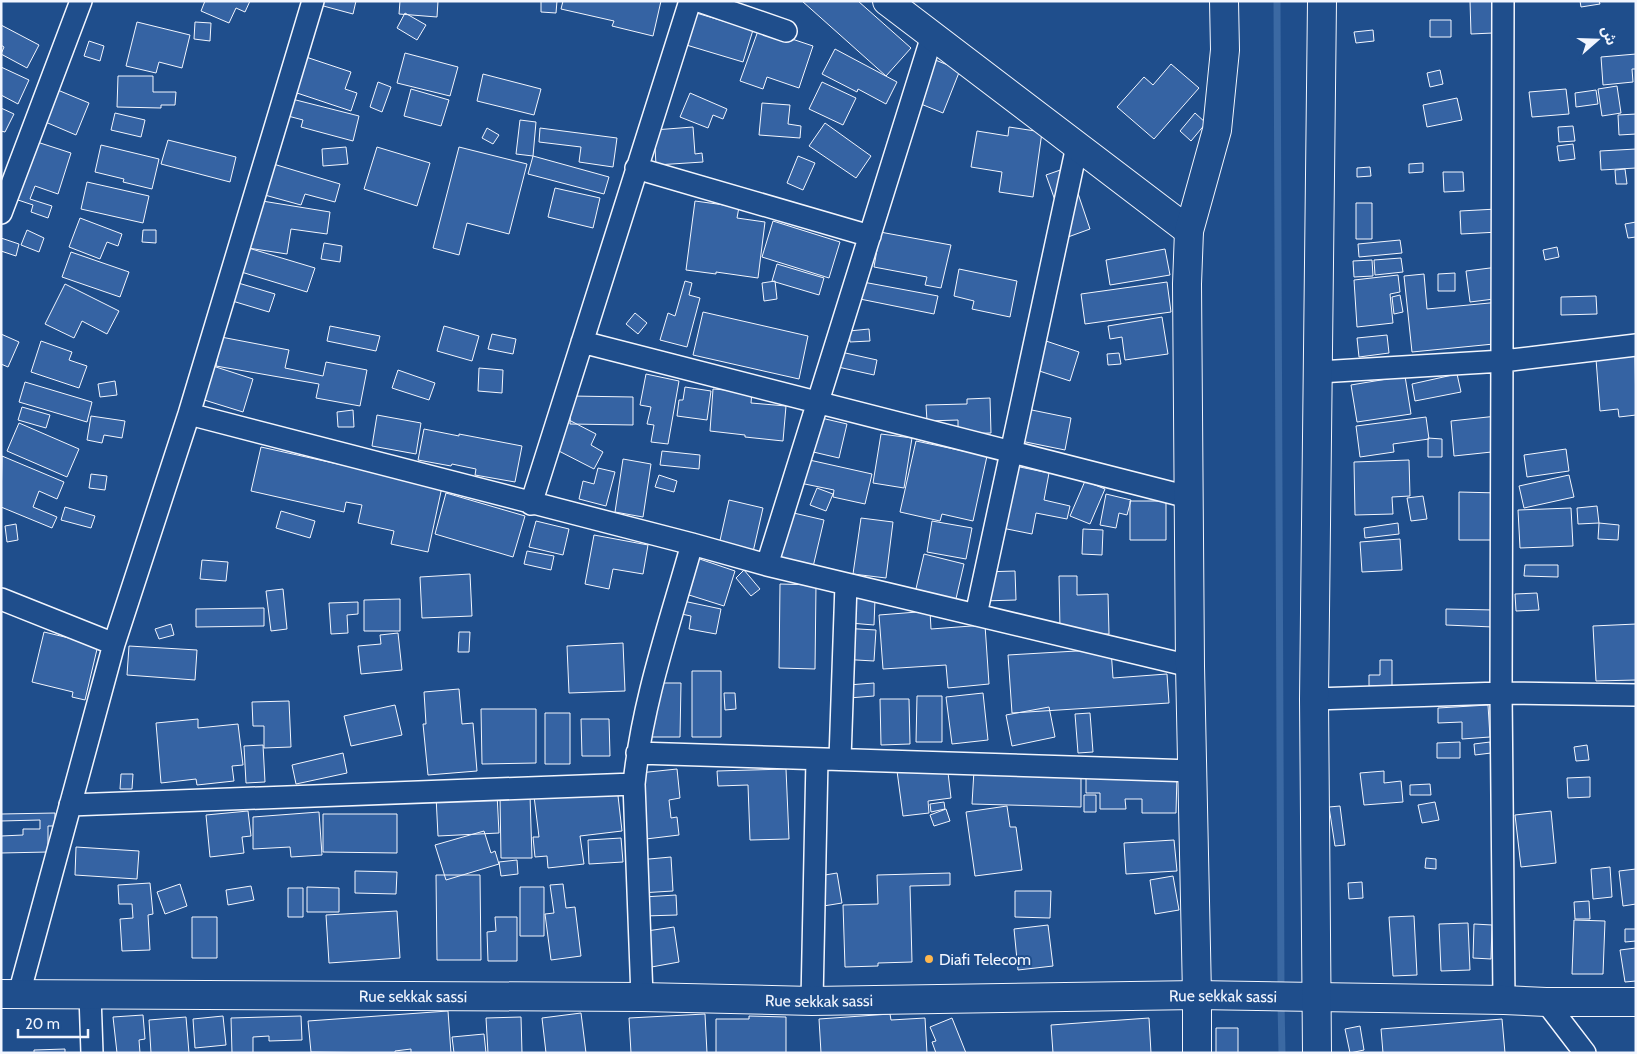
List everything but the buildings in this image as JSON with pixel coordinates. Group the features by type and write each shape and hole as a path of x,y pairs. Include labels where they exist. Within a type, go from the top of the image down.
{"street":[{"path":"1,213 81,1"},
{"path":"10,994 70,805 114,644 189,414 313,1"},
{"path":"531,504 690,1"},
{"path":"699,1 786,31"},
{"path":"887,1 1189,231"},
{"path":"1197,1053 1198,995 1190,666 1187,284 1189,231 1217,130 1225,50 1224,1"},
{"path":"1317,1053 1315,996 1314,699 1322,1"},
{"path":"1503,1 1502,694 1504,1000"},
{"path":"767,565 932,36"},
{"path":"976,615 1076,146"},
{"path":"636,168 870,236"},
{"path":"582,342 1188,497"},
{"path":"1318,372 1503,361 1636,345"},
{"path":"189,414 767,565 1190,666"},
{"path":"642,997 634,784 637,753 645,710 692,544"},
{"path":"840,760 846,584"},
{"path":"1,599 114,644"},
{"path":"1314,699 1502,694 1636,694"},
{"path":"637,753 1193,771"},
{"path":"812,1000 817,759"},
{"path":"70,805 634,784"},
{"name":"Rue sekkak sassi","path":"10,994 642,997 812,1000 1198,995 1636,1002"},
{"path":"90,995 92,1053"},
{"path":"1546,1002 1585,1053"}],"waterway":[{"path":"1277,1 1281,991"},
{"path":"1281,1002 1282,1053"}],"place":[{"name":"Diafi Telecom","path":"929,959"}]}
